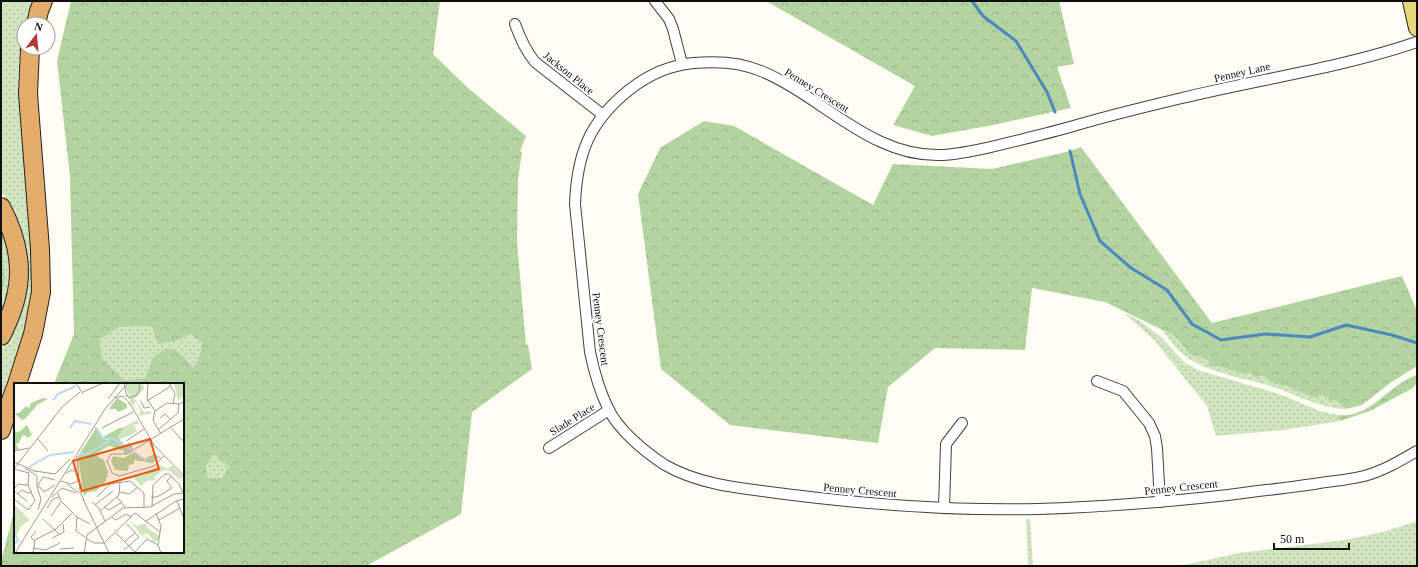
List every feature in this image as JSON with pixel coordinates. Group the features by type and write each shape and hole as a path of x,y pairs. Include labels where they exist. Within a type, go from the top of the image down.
{"highway":[{"path":"38,16 43,1"},
{"path":"17,383 34,334 40,292 40,249 28,94 30,56"},
{"path":"1,207 10,226 18,252 19,284 10,318 1,336"},
{"path":"1,419 14,392"},
{"path":"1,430 14,393"}],"main road":[{"path":"1410,1 1417,28"}],"street":[{"path":"654,1 669,18 682,64"},
{"name":"Jackson Place","path":"515,24 523,44 535,62 602,115"},
{"name":"Penney Lane","path":"1073,126 1190,96 1340,63 1417,42"},
{"name":"Penney Crescent","path":"1073,126 957,154 924,154 907,151 872,138 792,87 759,70 740,65 721,62 682,64 665,69 639,83 602,115 592,132 584,151 576,184 575,204 590,352 594,370 608,410 619,424 645,451 667,466 713,483 822,498 944,508 1037,509 1160,502 1258,491 1362,477 1385,468 1417,451"},
{"path":"1097,381 1123,391 1149,423 1155,436 1157,448 1160,502"},
{"name":"Slade Place","path":"549,448 608,410"},
{"path":"944,508 946,444 962,423"}],"green space":[{"path":"1,1 33,1 28,16 16,16 16,56 19,56 18,84 27,189 32,223 33,295 26,329 1,398 1,351 7,341 26,252 19,224 6,198 1,192"},
{"path":"71,1 440,1 433,54 468,88 526,136 520,151 522,152 518,179 517,242 526,345 528,345 532,369 472,412 461,514 366,566 1,566 14,512 14,553 184,553 184,383 54,383 74,334 70,177 57,61","holes":["152,326 158,344 179,340 191,334 202,343 199,359 193,367 179,352 166,348 152,359 145,378 125,381 102,359 100,339 120,327","214,453 219,460 229,466 221,478 208,478 206,467"]},
{"path":"766,1 1059,1 1074,64 1057,67 1071,108 993,125 932,136 893,125 915,86"},
{"path":"704,121 734,126 873,205 893,164 992,169 1070,151 1081,147 1212,323 1402,276 1417,311 1417,366 1390,383 1362,405 1346,409 1335,400 1331,402 1329,401 1328,397 1320,395 1315,398 1286,386 1274,384 1263,376 1254,377 1250,372 1246,375 1221,367 1208,366 1209,361 1198,356 1190,355 1175,336 1105,302 1032,288 1025,350 935,348 888,387 878,443 730,425 661,369 638,194 660,148"},
{"path":"1,229 4,237 3,255 5,281 1,298"},
{"path":"4,237 13,270 9,296 1,318 1,298 5,281 3,255"},
{"path":"1124,313 1140,321 1161,337 1185,363 1198,370 1282,395 1320,411 1338,415 1340,421 1283,430 1216,436 1207,406 1154,340"},
{"path":"152,326 179,340 191,334 202,343 199,359 193,367 179,352 152,359 145,378 125,382 102,359 100,339 120,327"},
{"path":"1162,330 1175,336 1190,355 1198,356 1210,361 1209,366 1221,367 1246,375 1250,372 1254,377 1263,376 1274,384 1286,386 1315,398 1320,395 1328,397 1329,401 1331,402 1335,400 1346,409 1316,403 1277,388 1228,375 1198,364 1185,356"},
{"path":"1417,375 1417,382 1413,388 1370,411 1340,421 1338,415 1350,415 1360,412 1407,379"},
{"path":"214,452 219,460 229,466 220,478 208,478 206,467"},
{"path":"1026,519 1030,519 1033,566 1028,566"},
{"path":"1417,521 1417,566 1179,566 1239,553 1345,540 1383,532"}],"waterway":[{"path":"972,1 983,16 1016,41 1047,92 1055,112"},
{"path":"1070,151 1080,194 1100,241 1131,268 1167,290 1192,324 1221,340 1265,334 1310,337 1346,325 1392,335 1417,343"}]}
